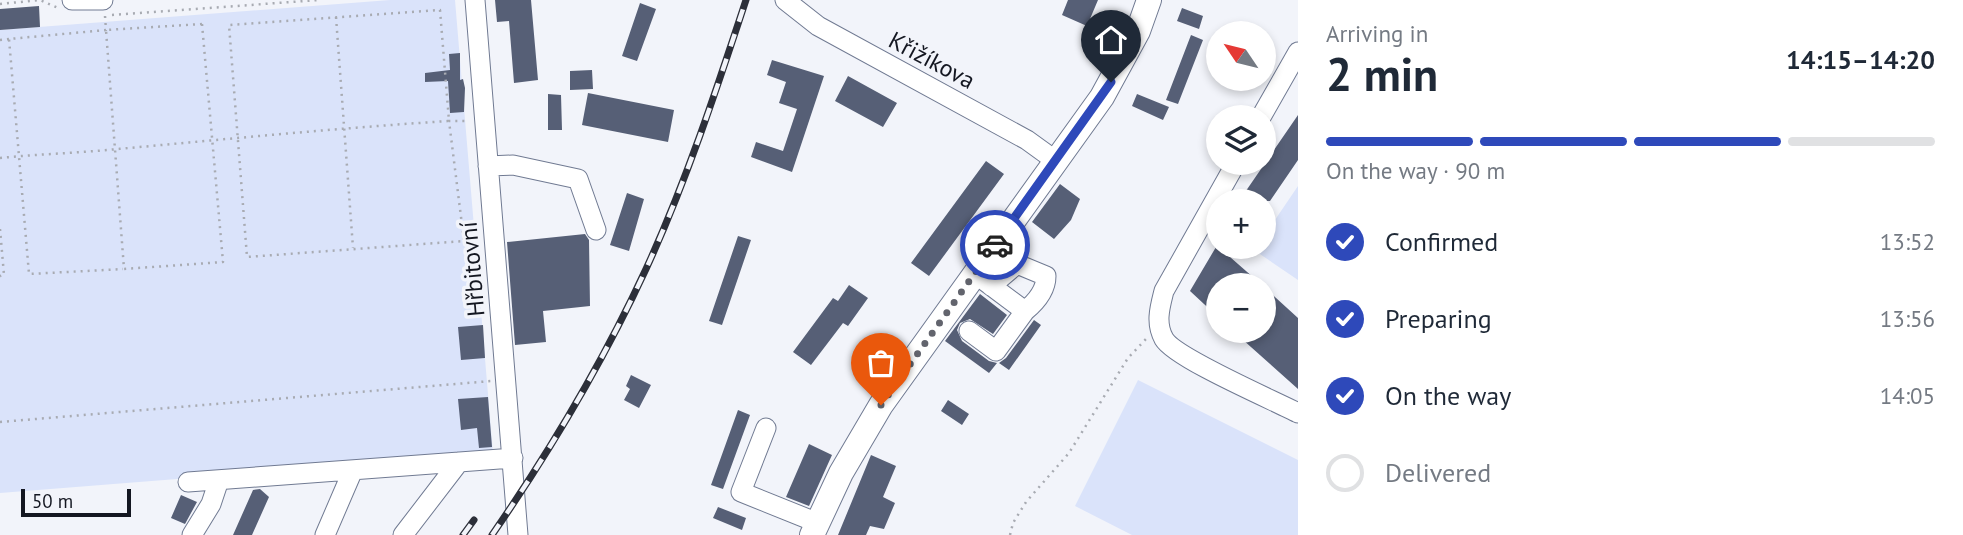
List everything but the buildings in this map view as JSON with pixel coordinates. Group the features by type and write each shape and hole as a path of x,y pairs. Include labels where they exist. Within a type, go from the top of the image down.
{"main road":[{"path":"815,529 841,472 881,405 983,280 1056,160 1119,68 1149,0"}],"street":[{"name":"Hřbitovní","path":"475,0 518,535"},
{"name":"Křižíkova","path":"786,0 818,26 1027,139 1056,160"},
{"path":"66,4 100,11"},
{"path":"1268,105 1298,52"},
{"path":"488,166 513,165 578,179 596,230"},
{"path":"1229,175 1164,291 1158,313 1160,329 1173,349 1298,412"},
{"path":"969,331 996,351 1025,311 1039,297 1046,284 1046,276 1017,264 983,280 1025,311"},
{"path":"766,428 741,492 815,529"},
{"path":"188,482 513,458"},
{"path":"404,535 458,462"},
{"path":"325,535 353,470"},
{"path":"192,535 211,504 219,480"}],"path":[{"path":"0,4 40,0 66,4"},
{"path":"124,269 106,30 100,11 319,0"},
{"path":"440,10 449,121 464,241 247,257 229,25 440,10"},
{"path":"336,17 353,249"},
{"path":"0,40 9,39 106,30 202,24 223,262 29,274 9,39"},
{"path":"0,158 343,128 469,121"},
{"path":"0,229 4,275 0,276"},
{"path":"1010,535 1013,523 1026,502 1069,453 1128,358 1160,329"},
{"path":"0,422 491,381"}],"shaded area":[{"path":"390,0 455,0 493,454 0,493 0,30"},
{"path":"1298,186 1298,280 1267,259 1276,259 1276,218"},
{"path":"1138,380 1298,460 1298,535 1132,535 1075,506"}],"railway":[{"path":"492,535 575,405 646,269 687,170 746,0"},
{"path":"463,535 474,520"}],"way so far":[{"path":"881,405 995,245"}],"route":[{"path":"995,245 1111,82"}]}
